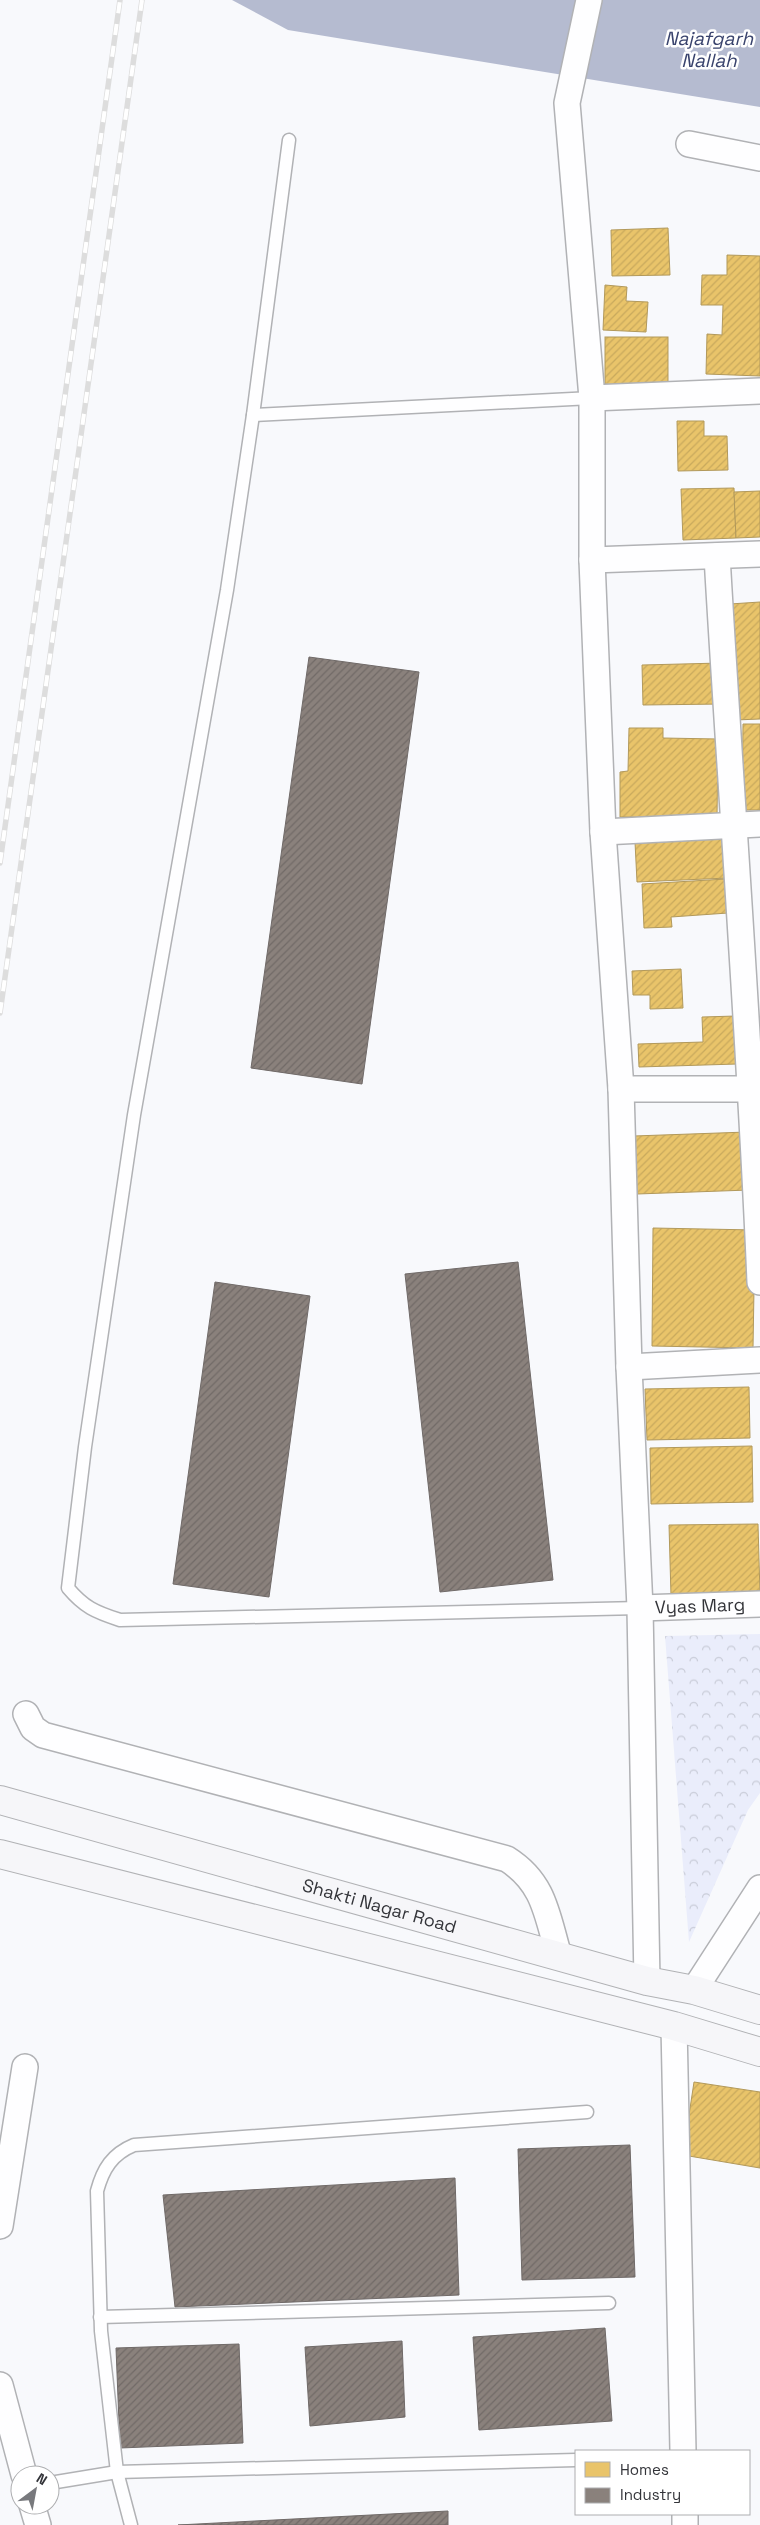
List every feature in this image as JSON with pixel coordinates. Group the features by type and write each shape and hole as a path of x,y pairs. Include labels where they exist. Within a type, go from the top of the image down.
{"street":[{"path":"589,0 567,103 592,398 592,560 603,832 621,1089 629,1367 640,1608 646,1981"},
{"path":"689,144 760,158"},
{"path":"592,398 760,391"},
{"path":"592,560 760,554"},
{"path":"717,556 732,825 756,1089 760,1282"},
{"path":"603,832 760,824"},
{"path":"621,1089 756,1089"},
{"path":"629,1367 760,1360"},
{"name":"Vyas Marg","path":"640,1608 760,1604"},
{"path":"26,1714 33,1728 43,1735 507,1859 520,1867 539,1888 559,1956"},
{"name":"Shakti Nagar Road","path":"0,1800 646,1981 694,1990 760,2010"},
{"path":"0,1854 674,2026 760,2052"},
{"path":"694,1990 760,1888"},
{"path":"674,2026 683,2450"},
{"path":"0,2226 25,2067"},
{"path":"0,2385 21,2465"}],"lane":[{"path":"289,140 253,415 227,590 134,1115 85,1447 68,1588 82,1604 100,1614 120,1620 640,1608"},
{"path":"253,415 592,398"},
{"path":"131,2525 117,2472 100,2318 97,2191 102,2175 111,2160 122,2150 134,2145 587,2112"},
{"path":"100,2318 609,2303"},
{"path":"60,2481 117,2472 575,2460"}],"green space":[{"path":"760,1634 760,1793 748,1810 689,1942 665,1636"}],"water":[{"name":"Najafgarh Nallah","path":"232,0 760,0 760,107 288,30"}],"building: Homes":[{"path":"668,228 670,275 612,276 611,230"},
{"path":"727,255 760,256 760,376 706,374 707,334 722,335 723,305 701,305 702,275 727,275"},
{"path":"605,285 627,287 626,301 648,302 646,332 603,330"},
{"path":"605,337 668,337 668,386 605,386"},
{"path":"677,421 704,421 704,436 727,436 728,470 678,471"},
{"path":"734,488 736,538 683,540 681,489"},
{"path":"760,491 760,537 736,538 734,492"},
{"path":"760,602 760,719 735,720 730,604"},
{"path":"721,663 722,704 643,705 642,665"},
{"path":"743,724 760,724 760,810 742,810"},
{"path":"629,728 663,728 663,738 718,739 717,818 620,817 620,772 628,771"},
{"path":"726,837 728,878 637,882 635,842"},
{"path":"726,879 728,913 671,917 672,927 644,928 642,884"},
{"path":"681,969 683,1008 650,1009 650,995 633,995 632,971"},
{"path":"736,1016 737,1064 639,1067 638,1044 703,1042 702,1017"},
{"path":"747,1132 749,1190 637,1194 634,1136"},
{"path":"653,1228 755,1230 753,1348 652,1346"},
{"path":"749,1387 750,1438 647,1440 645,1389"},
{"path":"752,1446 753,1502 651,1504 650,1448"},
{"path":"758,1524 760,1594 671,1596 669,1525"},
{"path":"694,2082 760,2092 760,2168 683,2155"}],"building: Industry":[{"path":"309,657 419,672 362,1084 251,1068"},
{"path":"518,1262 553,1580 440,1592 405,1274"},
{"path":"215,1282 310,1296 269,1597 173,1584"},
{"path":"630,2145 635,2277 522,2280 518,2149"},
{"path":"455,2178 459,2295 175,2307 163,2195"},
{"path":"605,2328 612,2421 479,2430 473,2337"},
{"path":"402,2341 405,2417 310,2426 305,2347"},
{"path":"239,2344 243,2443 120,2448 116,2348"},
{"path":"448,2511 448,2525 178,2525"}],"railway":[{"path":"0,863 120,0"},
{"path":"0,1013 142,0"}]}
